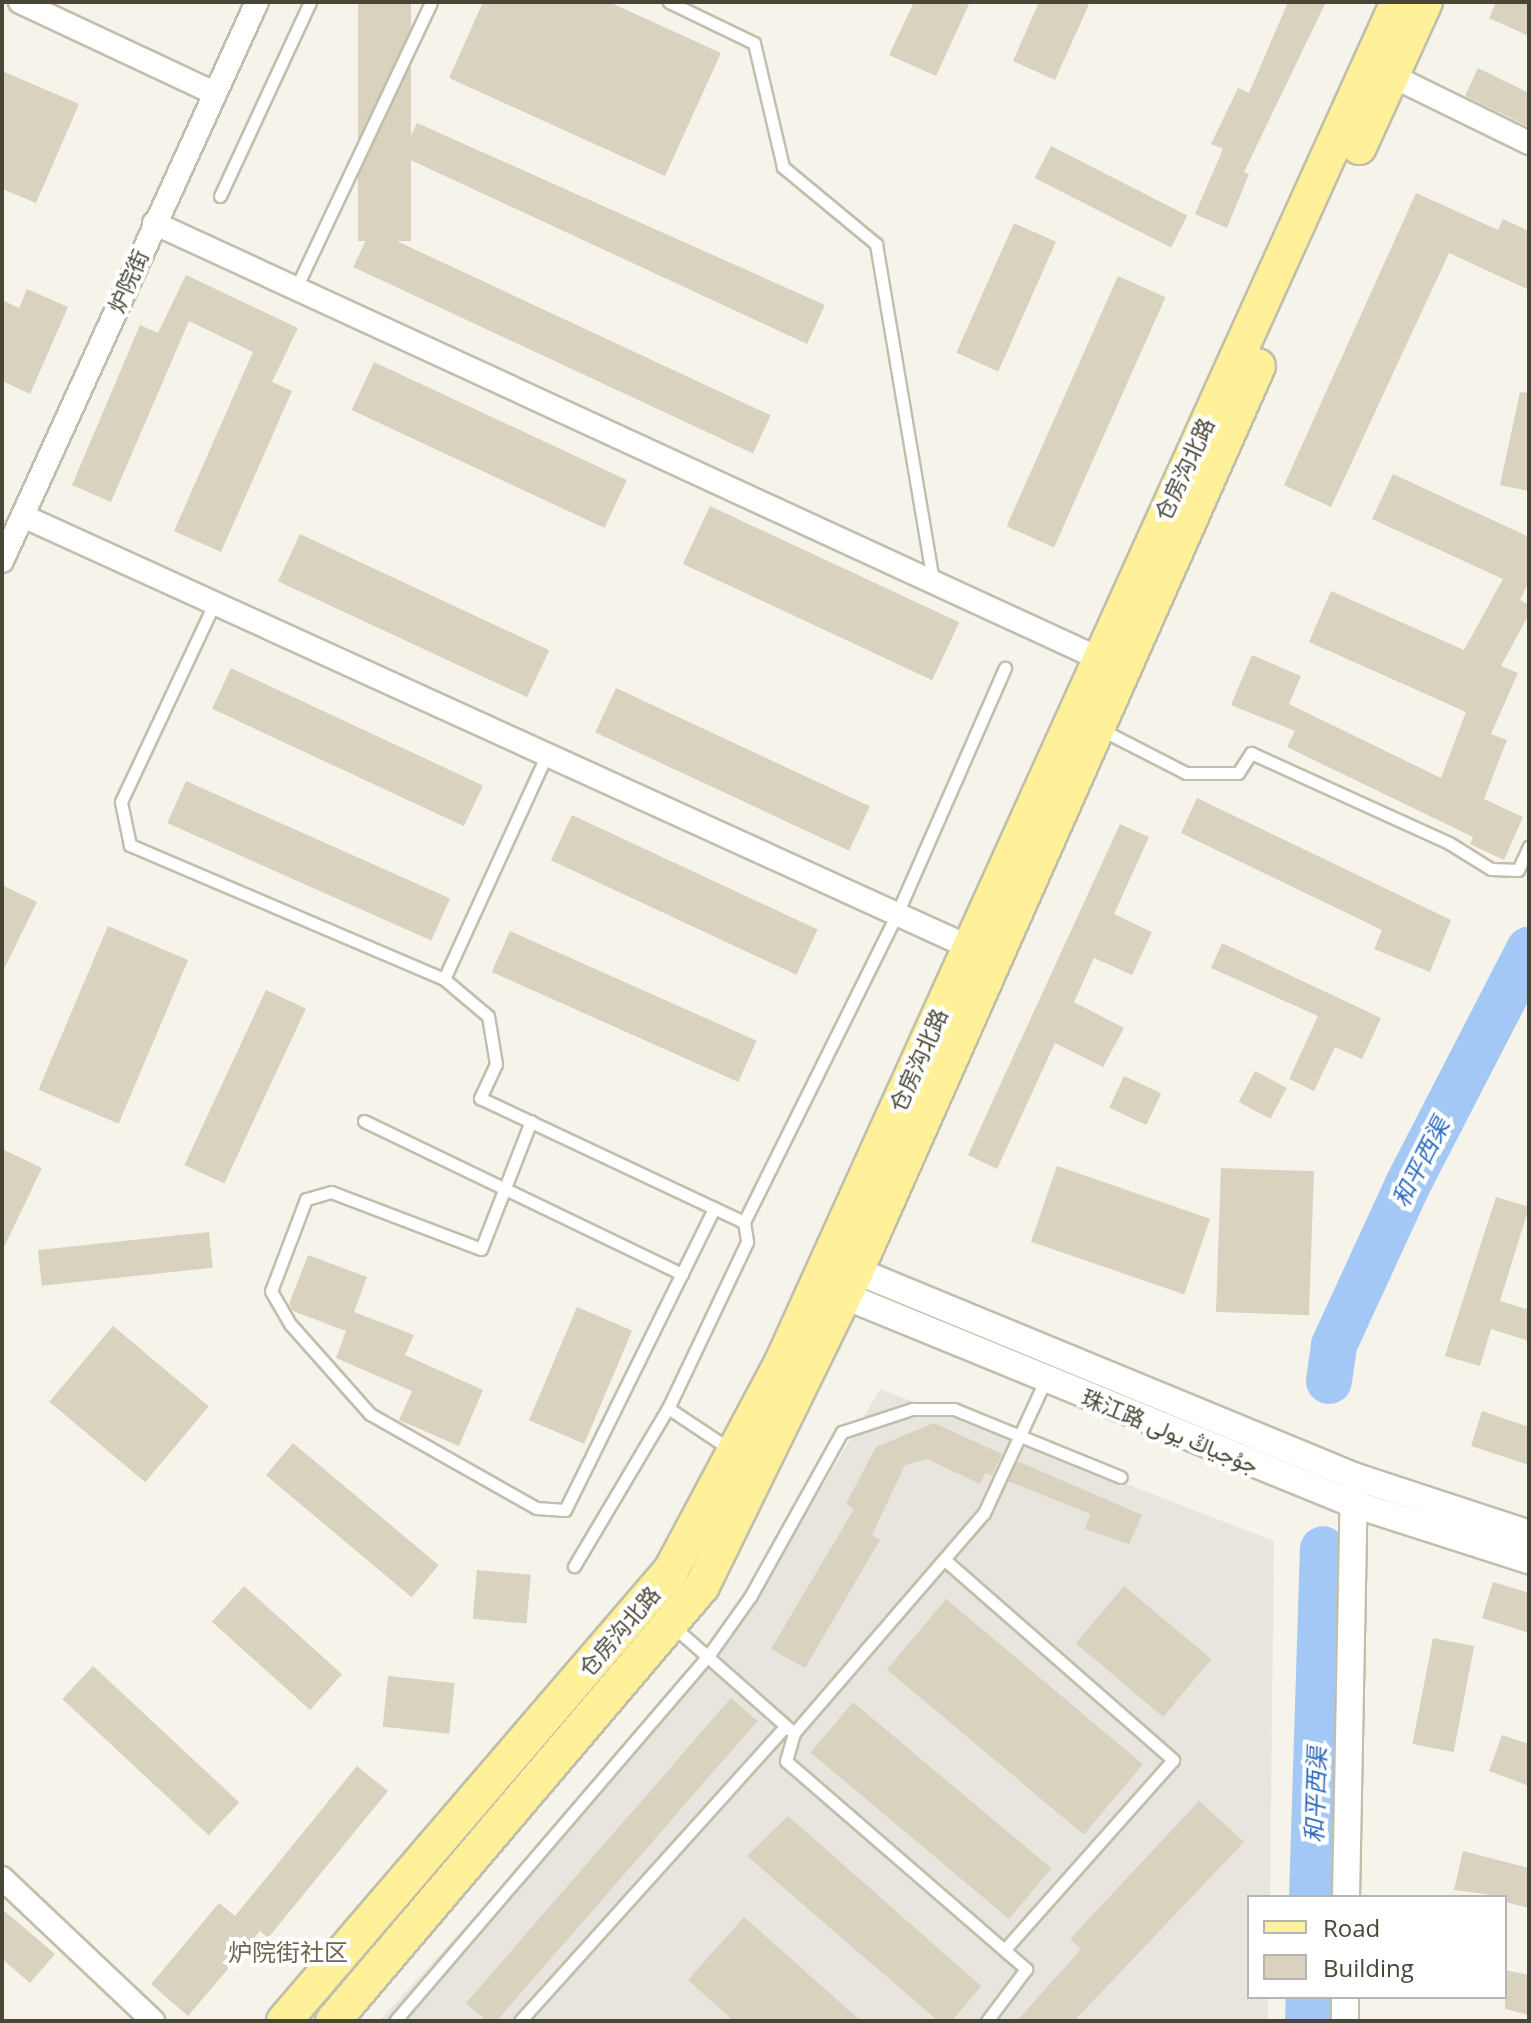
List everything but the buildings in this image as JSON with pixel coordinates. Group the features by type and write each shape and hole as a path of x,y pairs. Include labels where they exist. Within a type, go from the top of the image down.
{"main road":[{"name":"仓房沟北路","path":"1381,70 1398,2"},
{"name":"仓房沟北路","path":"333,2021 702,1586 836,1278 969,947 1110,663 1381,70 1425,2"},
{"name":"仓房沟北路","path":"284,2021 671,1570 734,1452 836,1278 1095,726 1110,663"}],"street":[{"path":"20,2 214,93"},
{"name":"炉院街","path":"2,561 257,2"},
{"path":"1381,70 1529,143"},
{"path":"154,223 1110,663"},
{"path":"23,516 969,947"},
{"name":"珠江路 جۇجياڭ يولى","path":"836,1278 1045,1381 1351,1503 1529,1560"},
{"name":"珠江路 جۇجياڭ يولى","path":"836,1278 1356,1477 1529,1534"},
{"path":"1346,1895 1351,1503 1356,1477"},
{"path":"2,1878 153,2021"},
{"path":"1345,1999 1345,2021"}],"lane":[{"path":"220,196 310,2"},
{"path":"296,288 431,2"},
{"path":"669,2 754,43 783,167 876,244 933,581"},
{"path":"215,601 121,802 130,845 444,979 488,1016 496,1064 480,1098 744,1222"},
{"path":"574,1566 668,1408 747,1242 744,1222 896,916 1005,668"},
{"path":"1095,726 1186,773 1238,773 1251,753 1491,869 1518,870 1529,846"},
{"path":"444,979 547,753"},
{"path":"364,1121 682,1274"},
{"path":"531,1121 481,1249 331,1192 306,1199 271,1291 291,1325 370,1414 536,1508 565,1510 714,1208"},
{"path":"520,2021 946,1561 984,1513 1045,1381"},
{"path":"668,1408 734,1452"},
{"path":"395,2021 708,1656 750,1597 842,1432 912,1409 954,1409 1121,1477"},
{"path":"946,1561 1173,1760 1005,1949"},
{"path":"671,1624 790,1729"},
{"path":"790,1729 786,1761 1026,1969 987,2021"}],"shaded area":[{"path":"880,1389 1274,1541 1270,1895 1247,1895 1247,1999 1268,1999 1268,2021 379,2021 737,1630"}],"waterway":[{"name":"和平西渠","path":"1329,1381 1334,1345 1407,1186 1529,950"},
{"name":"和平西渠","path":"1312,1895 1323,1549"},
{"name":"和平西渠","path":"1308,2021 1309,1999"}],"district":[{"name":"炉院街社区","path":"288,1952"}]}
